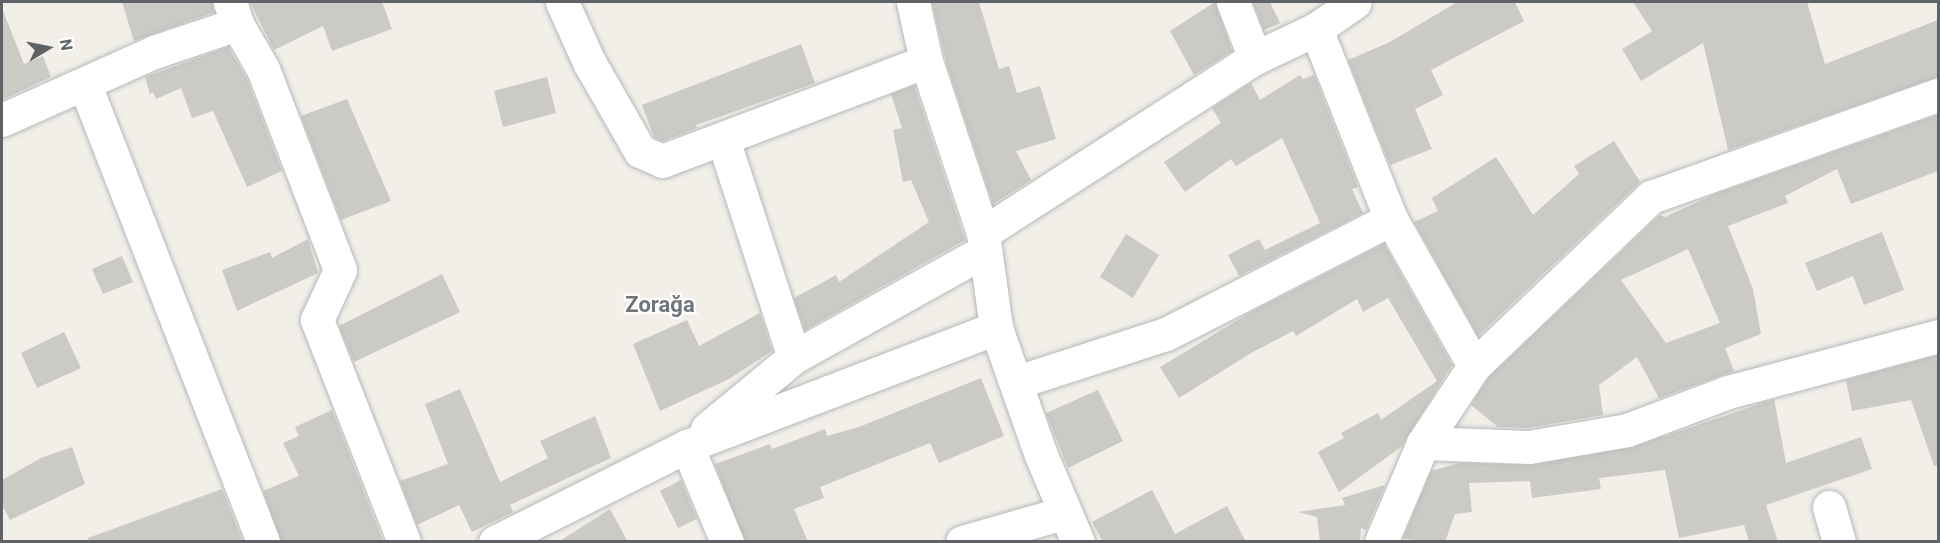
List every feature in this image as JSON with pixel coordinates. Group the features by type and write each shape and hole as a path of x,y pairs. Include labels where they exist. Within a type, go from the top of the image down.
{"street":[{"path":"562,2 589,62 640,151 662,161 926,61"},
{"path":"913,2 926,61 983,243 996,328 1064,513 1078,542"},
{"path":"1233,2 1255,58"},
{"path":"687,446 794,357 983,243 1255,58 1316,29 1355,2"},
{"path":"2,120 85,85 233,13 263,69 340,270 316,320 404,542"},
{"path":"1316,29 1391,219 1474,366"},
{"path":"85,85 263,542"},
{"path":"1381,542 1423,443 1474,366 1651,197 1938,95"},
{"path":"723,139 794,357"},
{"path":"1017,382 1167,334 1391,219"},
{"path":"495,542 687,446 996,328"},
{"path":"1423,443 1529,447 1627,430 1728,392 1938,336"},
{"path":"687,446 727,542"},
{"path":"1829,507 1839,542"},
{"path":"962,542 1064,513"}],"building":[{"path":"122,2 212,2 214,12 134,41"},
{"path":"250,2 382,2 392,29 332,51 323,26 274,50"},
{"path":"932,2 979,2 999,69 1009,66 1017,93 1040,86 1056,139 1016,151 1031,180 993,204 947,65"},
{"path":"1215,2 1232,51 1194,75 1170,31"},
{"path":"1253,2 1270,2 1280,23 1264,30"},
{"path":"1457,2 1515,2 1524,21 1431,70 1443,95 1415,109 1432,149 1390,165 1348,60 1390,42"},
{"path":"1633,2 1807,2 1825,64 1938,20 1938,77 1728,150 1703,43 1641,81 1622,49 1652,31"},
{"path":"3,11 24,64 43,56 51,77 2,100"},
{"path":"801,44 815,83 696,125 697,128 663,141 654,137 642,105"},
{"path":"228,47 246,77 282,171 247,187 213,111 192,118 181,88 156,99 153,92 150,94 145,77"},
{"path":"1300,75 1303,79 1314,75 1358,187 1352,189 1363,213 1239,276 1228,255 1259,239 1265,250 1320,223 1282,138 1236,166 1231,159 1185,192 1164,162 1221,123 1212,108 1251,83 1260,100"},
{"path":"547,77 556,113 503,127 494,91"},
{"path":"914,85 965,240 805,330 794,298 836,275 839,282 929,222 911,180 903,182 893,130 902,128 891,94"},
{"path":"347,99 391,201 341,220 301,116"},
{"path":"1938,115 1938,171 1851,204 1837,169 1785,196 1788,203 1728,226 1753,289 1761,334 1725,348 1734,371 1659,398 1637,357 1599,385 1603,415 1528,428 1498,427 1471,405 1488,378 1660,215 1665,217 1715,194","holes":["1688,249 1720,323 1666,343 1621,280"]},
{"path":"1614,141 1640,182 1478,336 1414,222 1438,211 1432,198 1496,157 1533,215 1579,174 1574,166"},
{"path":"1882,232 1904,290 1864,305 1853,276 1817,291 1805,263"},
{"path":"1126,234 1159,255 1133,298 1100,277"},
{"path":"308,239 318,273 237,311 222,270 270,252 272,258"},
{"path":"1384,244 1452,365 1401,447 1339,492 1318,452 1344,438 1341,433 1378,413 1381,420 1437,381 1388,298 1363,312 1357,299 1296,336 1293,331 1251,353 1179,398 1160,367 1251,312"},
{"path":"122,256 133,282 103,294 92,269"},
{"path":"442,274 460,312 354,362 339,326"},
{"path":"760,313 772,351 729,379 660,411 633,344 687,320 699,346"},
{"path":"64,332 81,368 37,388 21,353"},
{"path":"1938,355 1938,465 1934,466 1911,400 1852,411 1846,380"},
{"path":"981,378 1004,436 939,463 930,443 820,487 824,498 794,509 808,542 745,542 715,464 770,444 772,449 825,429 827,436 859,427"},
{"path":"460,389 500,482 548,458 540,441 595,416 611,458 510,505 513,512 472,532 459,505 417,525 400,481 448,464 425,404"},
{"path":"1098,390 1123,441 1068,468 1046,413"},
{"path":"1774,399 1786,463 1861,437 1872,469 1766,505 1778,542 1749,542 1744,525 1679,538 1665,470 1599,478 1601,489 1532,498 1530,481 1469,483 1472,512 1455,514 1445,542 1403,539 1431,471 1459,463 1532,465 1630,448"},
{"path":"332,410 383,541 281,542 263,491 299,476 283,443 299,436 295,427"},
{"path":"72,447 85,484 10,520 2,505 2,480 41,458"},
{"path":"681,480 697,519 678,528 660,491"},
{"path":"1385,485 1366,530 1361,528 1360,542 1320,542 1317,517 1298,512 1345,505 1342,498"},
{"path":"222,489 243,542 89,542 88,538"},
{"path":"1152,490 1175,534 1227,506 1246,542 1103,542 1092,522"},
{"path":"610,509 628,542 558,542"}],"district":[{"name":"Zorağa","path":"660,305"}]}
